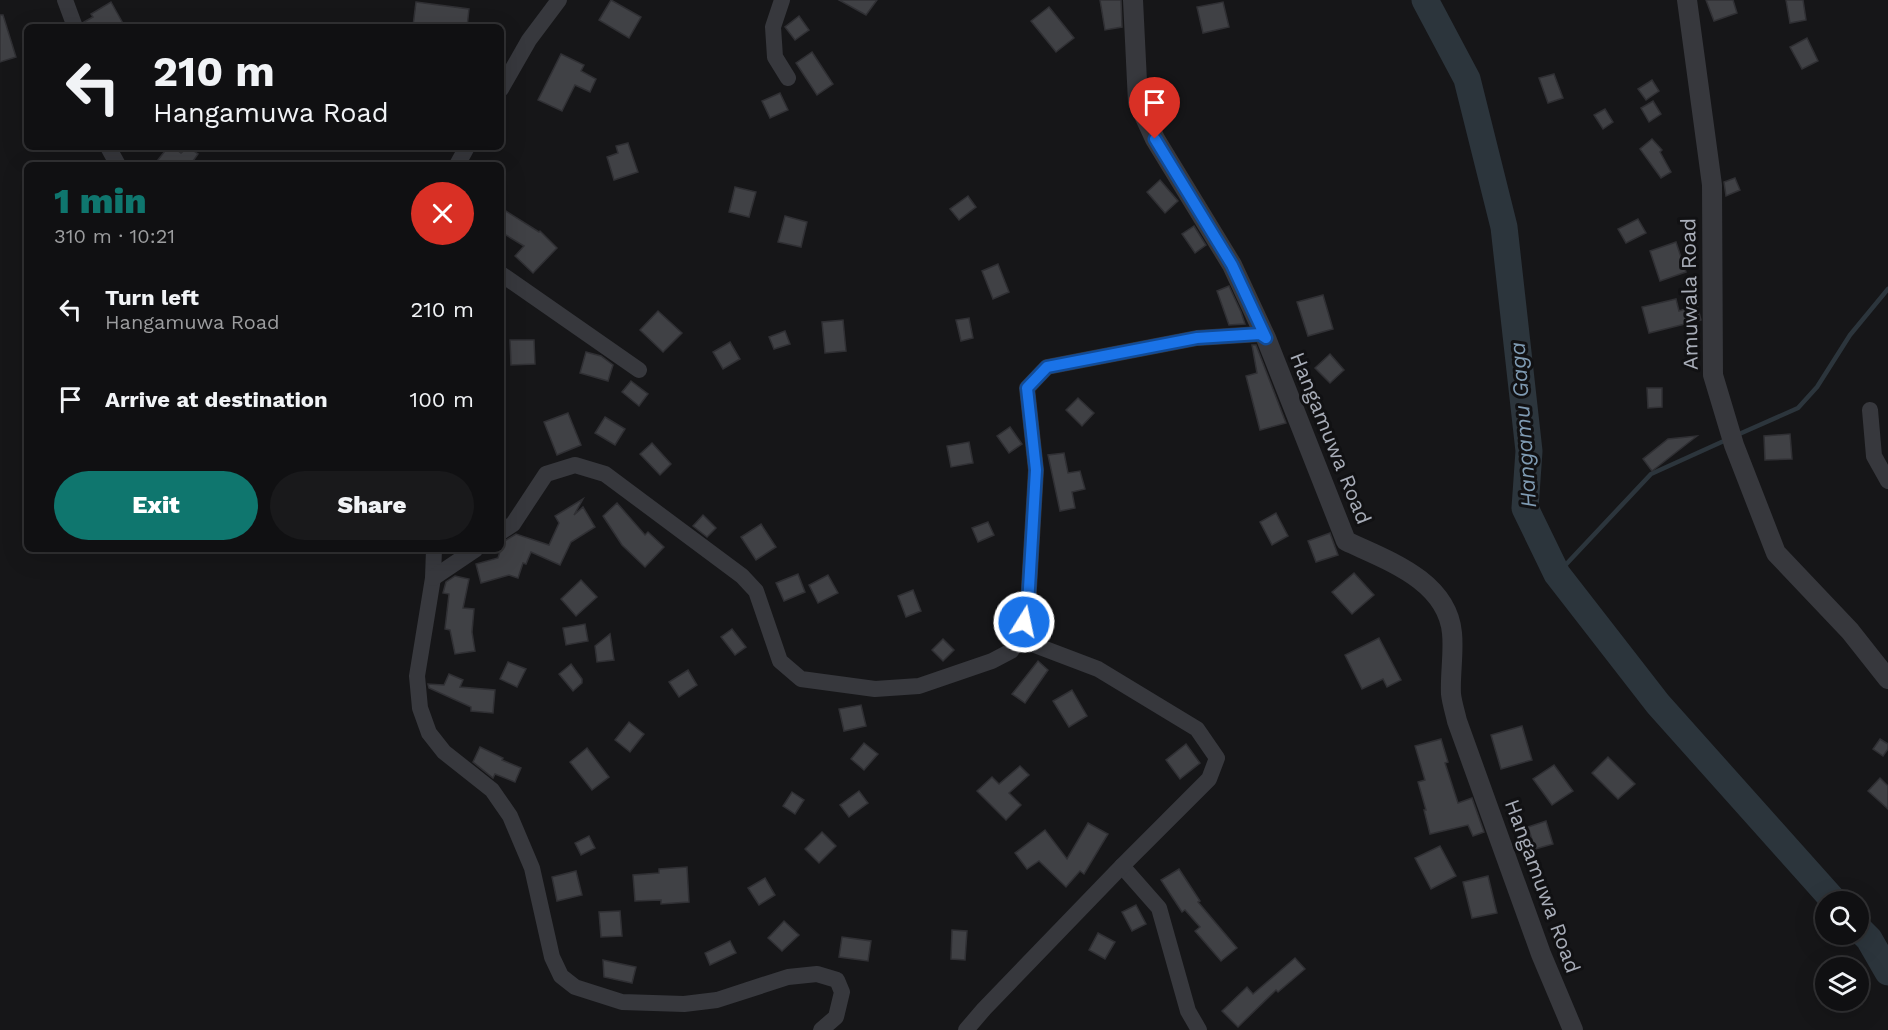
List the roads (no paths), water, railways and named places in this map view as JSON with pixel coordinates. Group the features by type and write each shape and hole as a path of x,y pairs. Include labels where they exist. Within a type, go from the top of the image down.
{"street":[{"path":"65,0 74,24"},
{"path":"504,83 529,40 559,0"},
{"path":"782,0 773,27 775,57 788,78"},
{"name":"Hangamuwa Road","path":"1133,0 1138,102 1155,139 1232,265 1266,338 1346,541 1402,568 1427,585 1444,608 1452,632 1451,695 1456,721 1541,954 1573,1030"},
{"name":"Amuwala Road","path":"1687,0 1712,185 1713,375 1734,446 1776,553 1850,631 1888,679"},
{"path":"504,276 639,370"},
{"path":"504,530 513,524 546,474 575,465 605,474 742,576 756,591 780,661 801,679 874,689 919,686 992,661 1011,651 1019,639 1028,605 1036,470 1027,388 1047,367 1197,338 1260,334 1266,338"},
{"path":"1869,410 1874,456 1888,481"},
{"path":"434,552 433,578 417,676 420,708 429,733 444,752 492,790 510,816 532,868 552,957 561,976 575,987 622,1002 684,1004 717,1000 788,977 817,974 837,980 842,993 837,1017 821,1030"},
{"path":"433,578 472,552"},
{"path":"966,1030 1122,866 1209,780 1217,758 1197,729 1098,669 1019,639"},
{"path":"1122,866 1159,908 1188,1011 1198,1030"}],"waterway":[{"name":"Hangamu Gaga","path":"1425,0 1467,79 1504,227 1529,451 1525,508 1557,574 1658,704 1825,891"},
{"path":"1737,435 1798,408 1817,387 1850,335 1888,289"},
{"path":"1557,574 1651,474 1726,440"},
{"name":"Hangamu Gaga","path":"1869,939 1888,972"}]}
